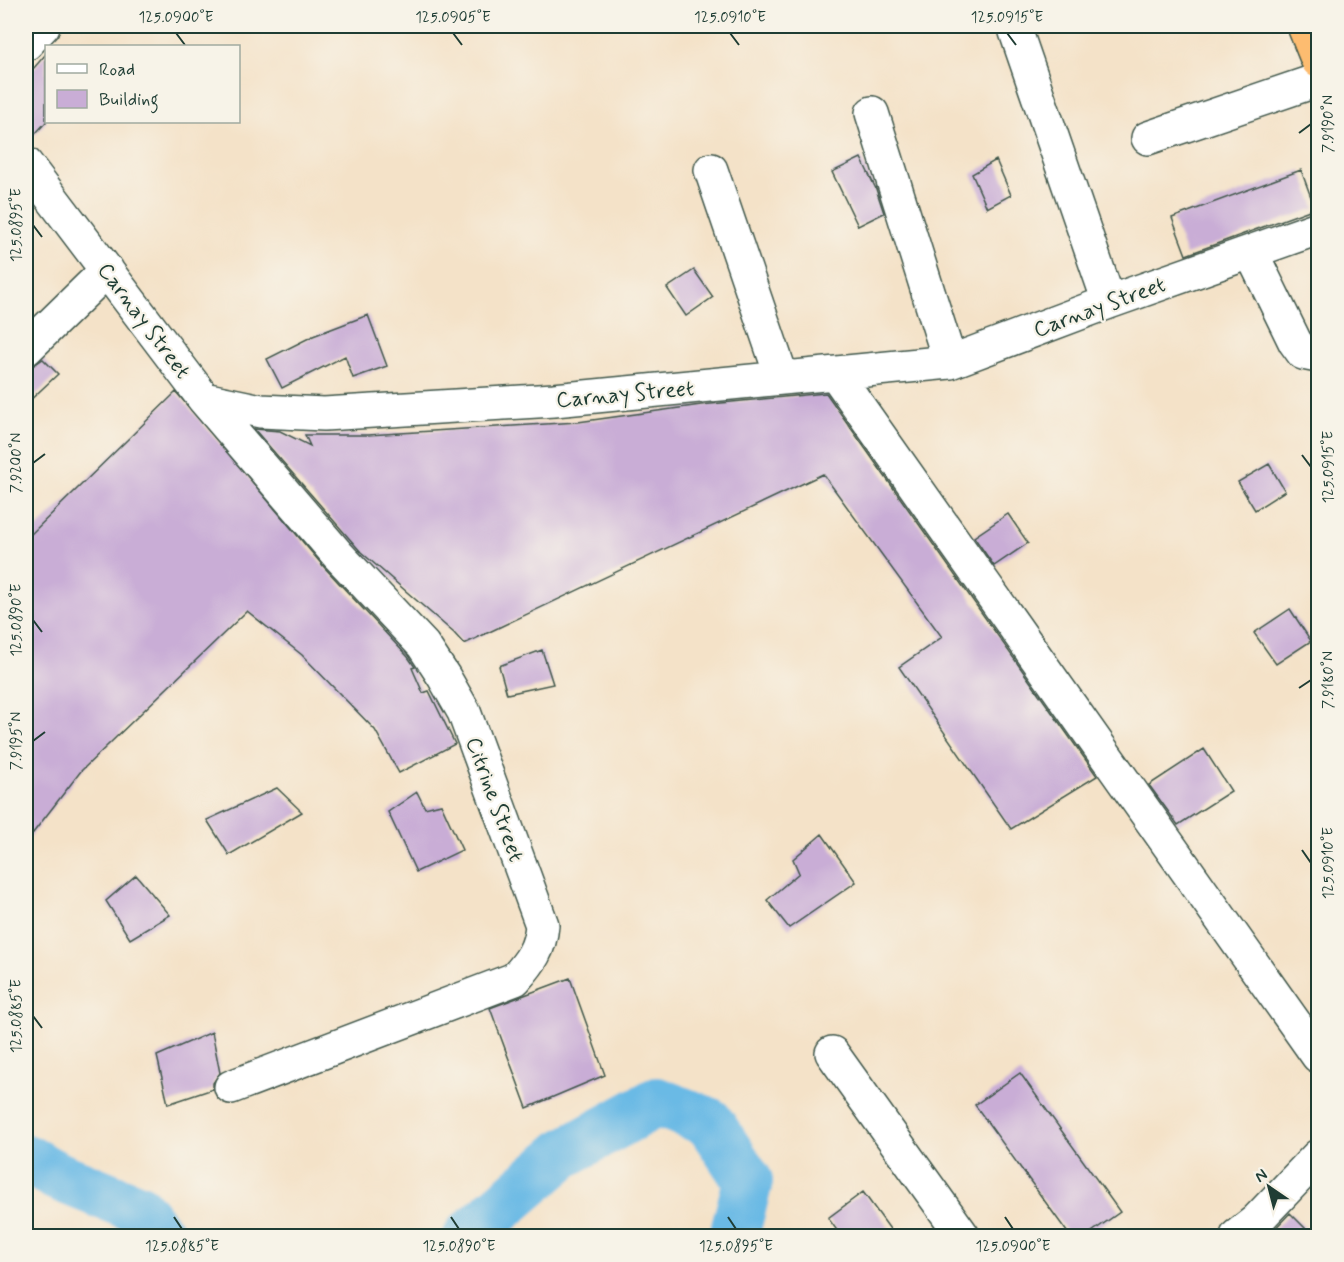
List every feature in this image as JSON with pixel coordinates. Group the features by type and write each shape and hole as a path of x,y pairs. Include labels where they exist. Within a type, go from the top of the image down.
{"highway":[{"path":"1305,26 1318,61"}],"street":[{"path":"1016,33 1109,302"},
{"path":"1148,138 1318,80"},
{"path":"872,112 950,362"},
{"name":"Carnay Street","path":"26,164 204,399 261,411 324,414 554,400 950,362 1109,302 1318,228"},
{"path":"711,170 782,378"},
{"path":"1251,252 1295,342 1303,353 1318,356"},
{"path":"26,349 107,270"},
{"path":"835,373 1318,1056"},
{"name":"Citrine Street","path":"204,399 338,555 423,645 444,677 464,712 542,925 541,944 532,961 515,979 231,1087"},
{"path":"832,1053 963,1236"},
{"path":"1237,1236 1256,1221 1318,1156"}],"building":[{"path":"45,55 45,123 26,144 26,77"},
{"path":"861,158 876,189 884,213 858,226 832,172"},
{"path":"996,160 1011,195 987,208 972,174"},
{"path":"1301,170 1315,208 1186,255 1172,218"},
{"path":"694,270 713,297 686,316 667,288"},
{"path":"368,315 387,366 353,378 345,356 282,388 267,359 313,336"},
{"path":"43,359 58,374 26,404 26,367 31,367"},
{"path":"176,392 324,567 408,657 415,667 412,668 423,693 429,691 455,744 399,773 375,730 302,655 247,611 81,771 26,842 26,539"},
{"path":"826,393 1097,776 1011,829 899,667 942,637 823,474 464,644 361,552 254,429 280,431 310,446 305,435 368,435 578,422 701,405"},
{"path":"1269,464 1285,491 1255,510 1238,482"},
{"path":"1008,514 1028,543 994,566 974,537"},
{"path":"1290,609 1311,641 1276,664 1254,633"},
{"path":"542,650 553,684 507,694 499,666"},
{"path":"1204,749 1231,791 1178,825 1149,785"},
{"path":"277,788 302,812 229,855 207,820"},
{"path":"417,792 425,808 441,804 462,850 416,872 388,812"},
{"path":"822,834 856,882 789,928 767,900 799,873 793,859"},
{"path":"136,875 170,915 130,939 106,901"},
{"path":"570,978 605,1075 527,1108 490,1008"},
{"path":"212,1032 220,1073 213,1083 213,1089 168,1104 157,1056"},
{"path":"1020,1073 1120,1212 1086,1236 1070,1236 975,1105"},
{"path":"863,1192 895,1236 841,1236 828,1218"},
{"path":"1290,1213 1313,1236 1267,1236 1270,1234"}],"waterway":[{"path":"468,1236 563,1154 657,1102 709,1122 748,1181 734,1236"},
{"path":"26,1159 57,1176 139,1209 160,1236"}]}
